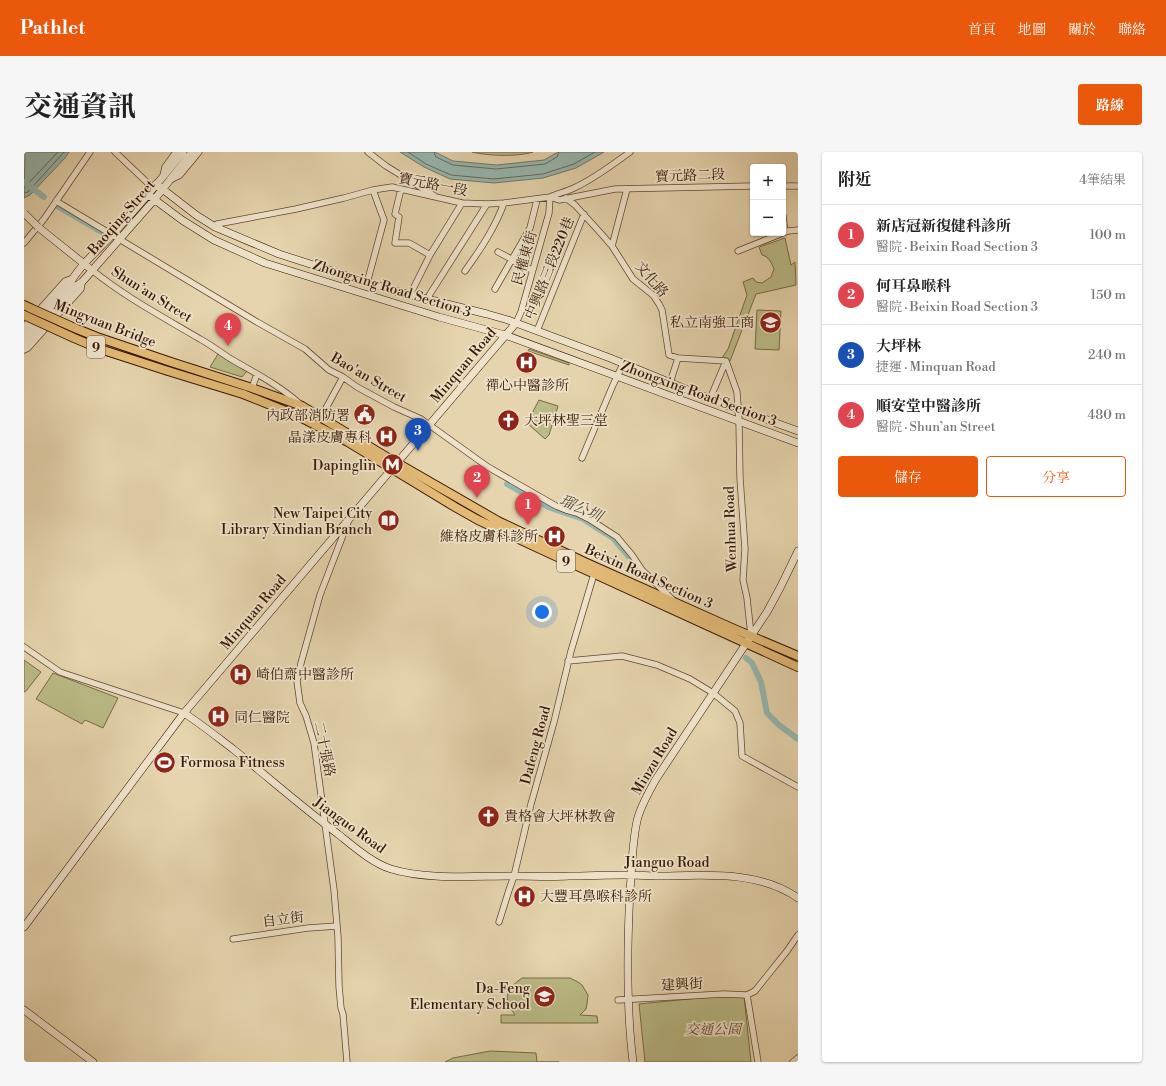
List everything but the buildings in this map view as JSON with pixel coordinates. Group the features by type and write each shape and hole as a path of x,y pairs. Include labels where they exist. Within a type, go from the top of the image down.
{"main road":[{"name":"Mingyuan Bridge","path":"27,306 97,337 171,362"},
{"name":"Mingyuan Bridge","path":"25,316 100,349 168,371"},
{"name":"Beixin Road Section 3","path":"171,362 302,406 455,507 478,520 746,643"},
{"name":"Beixin Road Section 3","path":"168,371 261,400 298,416 498,520 580,560 751,635"},
{"name":"9","path":"751,635 798,656"},
{"name":"9","path":"746,643 798,667"}],"street":[{"path":"24,243 44,219 90,152"},
{"path":"115,152 155,186"},
{"name":"Baoqing Street","path":"163,176 165,167 176,152"},
{"name":"Baoqing Street","path":"24,335 183,152"},
{"name":"Baoqing Street","path":"24,344 76,286 82,282 194,152"},
{"path":"368,152 386,166 439,198"},
{"path":"550,197 573,189 596,176 630,152"},
{"name":"Zhongxing Road Section 3","path":"155,186 215,227 268,250 367,283 516,323 710,399 798,431"},
{"name":"寶元路二段","path":"627,189 750,186"},
{"path":"786,186 798,186"},
{"name":"寶元路一段","path":"215,227 217,224 296,209 373,190 392,187 462,203 487,204 537,200 550,197 559,200 615,189 627,189"},
{"path":"401,189 395,214 398,217 395,243 409,243 430,255"},
{"path":"612,246 627,189"},
{"path":"367,283 384,220 373,190"},
{"name":"Zhongxing Road Section 3","path":"147,194 196,230 226,246 265,263 505,336 798,443"},
{"name":"民權東街","path":"516,323 521,312 549,213 550,197"},
{"path":"566,198 576,205 612,246"},
{"path":"495,288 530,228 537,200"},
{"name":"Bao'an Street","path":"56,201 257,322 305,349 329,370 343,377 357,388 394,407 422,419 488,466 556,506 589,519 617,538 632,554 642,570 675,602"},
{"path":"410,295 430,255 462,203"},
{"path":"465,271 479,252 498,219 504,203"},
{"path":"428,299 487,204"},
{"name":"Shun’an Street","path":"24,213 38,227 120,291 257,374 302,406"},
{"name":"中興路三段220巷","path":"537,331 584,214"},
{"path":"786,232 798,230"},
{"path":"738,251 775,236"},
{"path":"226,246 230,238 261,251 268,250"},
{"name":"文化路","path":"612,246 633,279 653,295 659,304 662,310 669,355 678,358"},
{"path":"498,252 530,269 533,269"},
{"path":"24,327 65,281 73,278"},
{"path":"24,350 28,348 80,289 82,282"},
{"name":"Minquan Road","path":"24,927 184,713 516,323"},
{"path":"670,383 678,358 726,361 710,399"},
{"name":"Wenhua Road","path":"726,361 737,392 740,478 745,549 743,580 747,598 751,635"},
{"path":"582,458 623,364"},
{"path":"257,374 252,388 262,396 261,400"},
{"path":"325,410 343,377"},
{"name":"二十張路","path":"347,1062 339,986 338,937 334,890 314,743 306,716 300,703 297,681 320,595 345,533 348,520"},
{"name":"Minzu Road","path":"633,1062 628,999 628,924 633,843 637,819 648,792 656,779 767,612 798,551"},
{"name":"Dafeng Road","path":"499,922 514,876 531,804 554,722 568,661 594,574"},
{"name":"Jianguo Road","path":"24,647 60,672 184,713 197,721 325,825 374,861 390,868 408,873 454,876 557,877 724,875 745,877 762,881 776,886 798,898"},
{"path":"568,661 622,656 657,665 690,679 713,693 735,711 740,723 742,756 798,787"},
{"name":"自立街","path":"233,938 308,928 337,926"},
{"path":"758,1062 746,995 756,991 798,935"},
{"name":"建興街","path":"618,1000 724,994 746,995"},
{"path":"24,1010 93,1062"},
{"path":"793,1062 798,1058"}],"green space":[{"path":"472,152 533,152 519,155 502,155"},
{"path":"785,238 791,265 795,262 796,285 756,294 730,361 722,358 728,349 747,295 743,282 753,278 756,282 762,283 771,277 774,269 768,258 762,255 759,247"},
{"path":"757,310 781,311 779,350 755,349"},
{"path":"529,349 569,363 569,365 528,351"},
{"path":"218,354 247,371 242,377 210,367"},
{"path":"539,400 558,406 549,435 545,439 527,423"},
{"path":"24,660 41,672 24,692"},
{"path":"53,673 118,698 103,728 85,720 82,724 36,699"},
{"path":"522,978 570,978 578,982 582,985 588,995 586,1009 580,1015 597,1016 598,1023 501,1023 501,1015 515,1015 507,999 509,990"},
{"name":"交通公園","path":"729,995 744,996 751,1062 645,1062 639,1004"},
{"path":"490,1051 536,1053 537,1062 445,1062 453,1058"}],"water":[{"path":"25,152 69,152 30,195 24,198"},
{"path":"400,152 435,152 453,161 497,165 544,160 558,152 604,152 576,168 543,178 494,183 450,179 424,167"}],"waterway":[{"name":"瑠公圳","path":"24,182 44,197"},
{"name":"瑠公圳","path":"57,206 105,234"},
{"name":"瑠公圳","path":"507,484 548,507 583,519 613,538 637,566"},
{"name":"瑠公圳","path":"746,658 752,663 761,682 767,713 779,725 798,739"}],"place":[{"name":"私立南強工商","path":"770,322"},
{"name":"順安堂中醫診所","path":"228,346"},
{"name":"禪心中醫診所","path":"527,363"},
{"name":"內政部消防署","path":"365,415"},
{"name":"大坪林聖三堂","path":"509,420"},
{"name":"晶漾皮膚專科","path":"387,437"},
{"name":"大坪林","path":"418,451"},
{"name":"Dapinglin","path":"392,465"},
{"name":"何耳鼻喉科","path":"477,498"},
{"name":"New Taipei City Library Xindian Branch","path":"388,521"},
{"name":"新店冠新復健科診所","path":"528,525"},
{"name":"維格皮膚科診所","path":"554,536"},
{"name":"崎伯齋中醫診所","path":"240,674"},
{"name":"同仁醫院","path":"218,717"},
{"name":"Formosa Fitness","path":"165,762"},
{"name":"貴格會大坪林教會","path":"489,816"},
{"name":"大豐耳鼻喉科診所","path":"525,896"},
{"name":"Da-Feng Elementary School","path":"545,996"}]}
